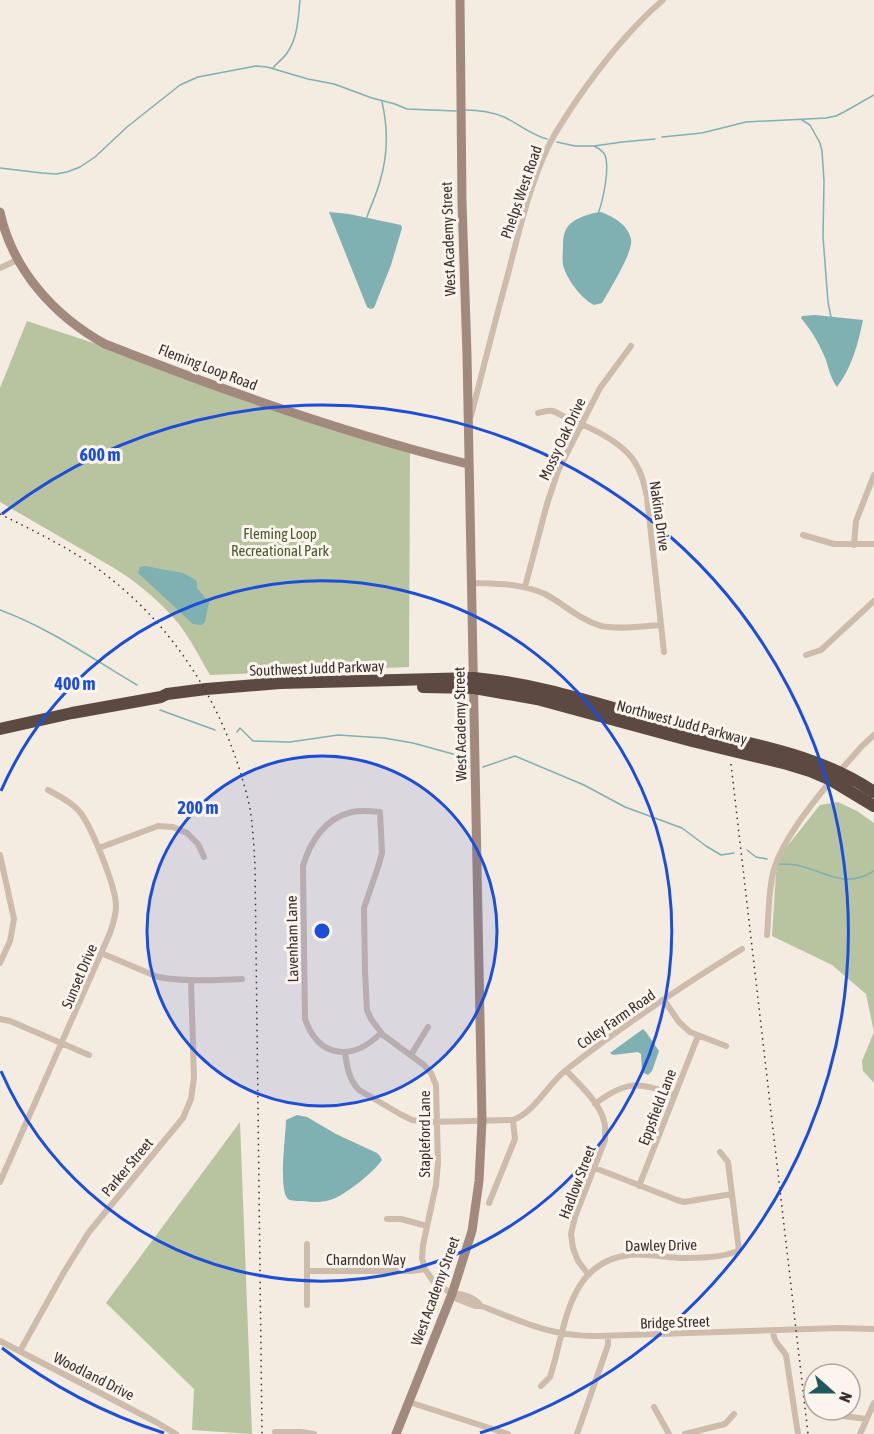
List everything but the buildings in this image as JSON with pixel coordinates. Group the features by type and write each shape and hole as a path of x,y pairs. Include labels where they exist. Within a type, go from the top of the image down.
{"highway":[{"name":"Northwest Judd Parkway","path":"474,683 493,680 546,690 697,731 791,753 813,760 849,790 874,806"},
{"name":"Southwest Judd Parkway","path":"0,729 189,691 262,684 474,683"},
{"name":"Northwest Judd Parkway","path":"835,776 874,792"}],"main road":[{"name":"West Academy Street","path":"396,1434 452,1294 463,1260 475,1214 482,1121 462,202 460,0"},
{"name":"Fleming Loop Road","path":"0,212 8,240 17,260 37,288 72,323 105,344 284,411 468,464"}],"street":[{"name":"Phelps West Road","path":"468,425 516,243 548,148 598,69 646,14 663,0"},
{"path":"0,268 17,260"},
{"name":"Mossy Oak Drive","path":"525,586 558,471 600,388 631,346"},
{"name":"Nakina Drive","path":"538,413 551,411 607,437 632,457 644,479 664,652"},
{"path":"854,545 856,521 874,475"},
{"path":"803,535 834,544 874,544"},
{"path":"472,584 525,586 544,594 586,620 611,628 661,625"},
{"path":"806,655 821,650 874,601"},
{"path":"767,935 771,883 776,862 792,833 835,776 874,735"},
{"name":"Sunset Drive","path":"0,1182 3,1167 62,1044 102,953 115,917 115,896 87,821 77,809 48,790"},
{"name":"Lavenham Lane","path":"345,1053 334,1051 317,1041 305,1019 303,866 313,841 329,822 352,812 380,812"},
{"name":"Stapleford Lane","path":"380,812 382,853 364,908 365,998 371,1019 381,1033 424,1065 431,1073 436,1085 438,1163 422,1258 425,1269"},
{"path":"99,848 158,826 173,827 187,832 198,844 204,857"},
{"path":"0,855 14,919 10,941 0,963"},
{"name":"Coley Farm Road","path":"513,1120 524,1115 566,1070 699,976 742,950"},
{"path":"102,953 158,977 191,980 242,979"},
{"name":"Parker Street","path":"20,1351 89,1232 183,1118 191,1099 194,1078 191,980"},
{"path":"664,1000 684,1027 698,1036 726,1046"},
{"path":"0,1019 10,1021 89,1055"},
{"path":"411,1055 428,1027"},
{"path":"381,1033 367,1046 345,1053 354,1085 359,1090 412,1120 438,1122 513,1120 515,1139 489,1203"},
{"name":"Eppsfield Lane","path":"639,1186 698,1036"},
{"name":"Hadlow Street","path":"566,1070 595,1104 606,1128 605,1140 571,1234 578,1261 588,1274"},
{"path":"595,1104 611,1092 628,1086 651,1086 675,1095"},
{"name":"Dawley Drive","path":"541,1386 550,1377 571,1301 588,1274 610,1260 628,1256 688,1258 739,1250 728,1162 720,1152"},
{"path":"595,1168 684,1202 732,1194"},
{"path":"387,1219 402,1219 428,1226"},
{"path":"307,1244 307,1305"},
{"path":"425,1269 433,1281 452,1294"},
{"name":"Charndon Way","path":"307,1271 425,1269"},
{"name":"Bridge Street","path":"452,1294 458,1300 481,1306 532,1326 562,1334 586,1336 874,1329"},
{"path":"776,1330 775,1342 786,1355 798,1434"},
{"path":"577,1434 608,1345 608,1336"},
{"name":"Woodland Drive","path":"0,1341 176,1434"},
{"path":"409,1402 508,1434"},
{"path":"860,1434 874,1403"},
{"path":"654,1407 669,1434"},
{"path":"685,1434 725,1424 734,1414"},
{"path":"862,1418 866,1419"},
{"path":"275,1432 314,1434"}],"green space":[{"name":"Fleming Loop Recreational Park","path":"27,321 410,448 409,667 210,675 182,629 164,607 148,593 114,568 0,502 0,388"},
{"path":"838,802 874,823 874,1032 866,994 832,965 772,936 776,872 781,854 820,805"},
{"path":"874,1032 874,1083 863,1071 862,1061"},
{"path":"240,1122 252,1434 192,1430 194,1389 106,1303"}],"water":[{"path":"329,212 401,225 391,265 374,308 367,307"},
{"path":"601,212 624,226 631,239 631,245 602,303 594,305 580,293 565,271 563,240 570,224 585,216"},
{"path":"815,315 863,320 854,355 837,387 818,344 801,318"},
{"path":"140,567 183,573 194,579 197,582 197,588 209,602 205,622 201,625 193,624 138,573"},
{"path":"643,1029 659,1051 652,1071 648,1075 642,1072 641,1054 638,1052 613,1055 610,1053"},
{"path":"297,1115 307,1117 336,1134 377,1153 382,1160 358,1183 336,1198 316,1202 288,1199 283,1185 286,1120"}],"waterway":[{"path":"273,68 291,47 297,28 300,0"},
{"path":"0,168 56,174 80,167 180,85 198,77 256,66 334,84 407,109 456,111"},
{"path":"662,137 702,133 746,122 826,118 836,116 874,95"},
{"path":"367,217 379,186 385,161 386,132 382,102"},
{"path":"466,110 499,115 547,139"},
{"path":"802,120 810,125 822,151 823,237 831,317"},
{"path":"557,142 575,146 594,146 655,139"},
{"path":"594,146 605,155 607,168 598,214"},
{"path":"0,610 53,635 137,685"},
{"path":"160,710 215,730"},
{"path":"237,732 240,728 253,741 290,742 338,735 384,738 453,754 469,767"},
{"path":"483,767 515,756 584,785 625,807 682,828 721,855 734,853"},
{"path":"747,850 756,857 767,859"},
{"path":"777,864 796,865 844,879 853,879 874,871"}],"railway":[{"path":"0,514 81,557 129,594 151,615 188,662 204,688 230,742 245,787 251,815 255,865 262,1434"},
{"path":"731,764 808,1434"}]}
